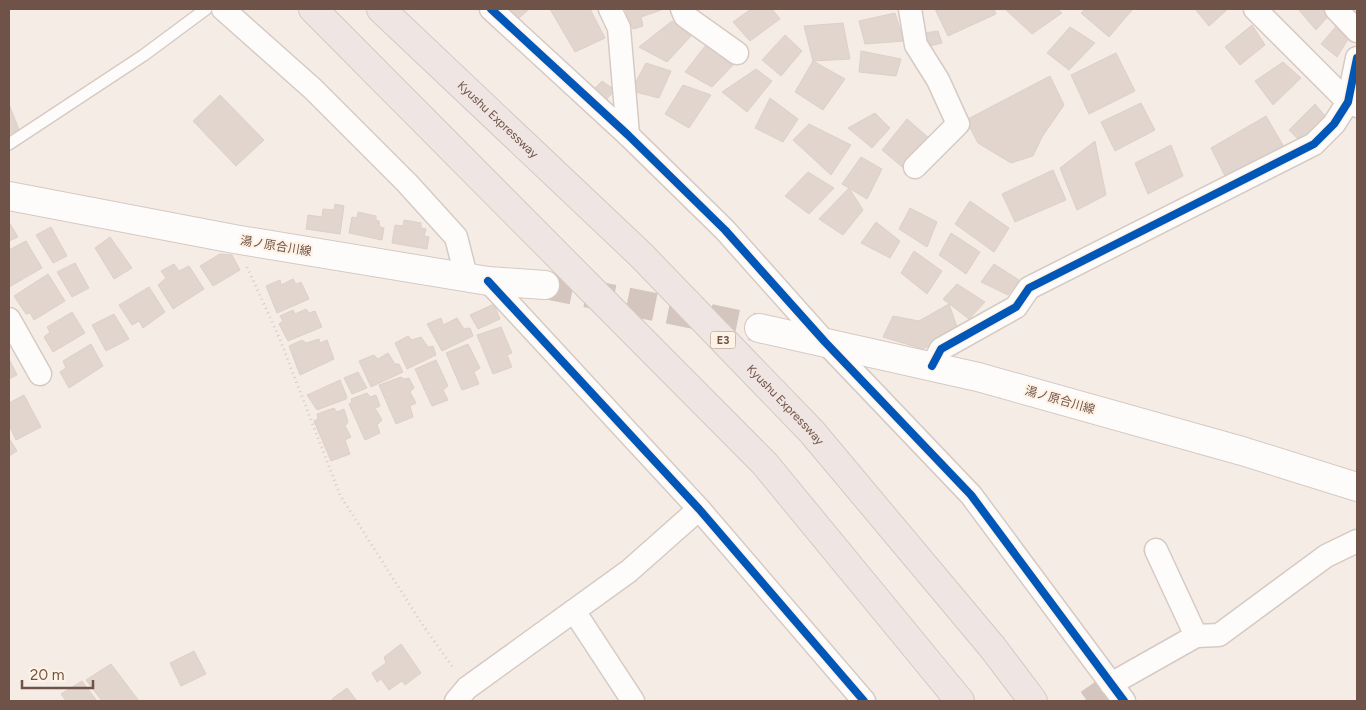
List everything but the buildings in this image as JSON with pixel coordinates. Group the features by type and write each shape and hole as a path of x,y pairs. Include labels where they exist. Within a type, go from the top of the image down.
{"highway":[{"path":"313,9 765,464 960,701"},
{"name":"Kyushu Expressway","path":"381,9 642,256 812,432 993,648 1033,701"}],"main road":[{"name":"湯ノ原合川線","path":"9,196 234,239 477,278 545,285"},
{"name":"湯ノ原合川線","path":"759,328 932,366 1232,448 1357,487"}],"street":[{"path":"222,9 313,89 450,230 456,237 477,278 699,509 864,701"},
{"path":"490,9 628,135 725,230 825,342 971,495 1118,693 1196,636 1219,634 1326,556 1357,541"},
{"path":"610,9 619,28 628,135"},
{"path":"682,9 685,16 737,53"},
{"path":"910,9 916,45 938,80 958,124 915,167"},
{"path":"1255,9 1353,104"},
{"path":"1336,9 1357,31"},
{"path":"932,366 941,349 1016,306 1029,288 1314,144 1353,104 1357,58"},
{"path":"9,320 40,374"},
{"path":"462,694 629,571 699,509"},
{"path":"1156,550 1196,636"},
{"path":"574,611 633,701"}],"lane":[{"path":"9,144 144,55 206,9"}],"path":[{"path":"234,239 279,337 340,495 422,624 462,694"}],"tunnel":[{"path":"545,285 759,328"},
{"path":"1087,701 1111,684"}],"cycle path":[{"path":"491,9 628,135 725,230 825,342 971,495 1124,701"},
{"path":"932,366 941,349 1016,307 1029,288 1314,144 1334,124 1348,102 1357,58"},
{"path":"488,281 699,509 864,701"}]}
